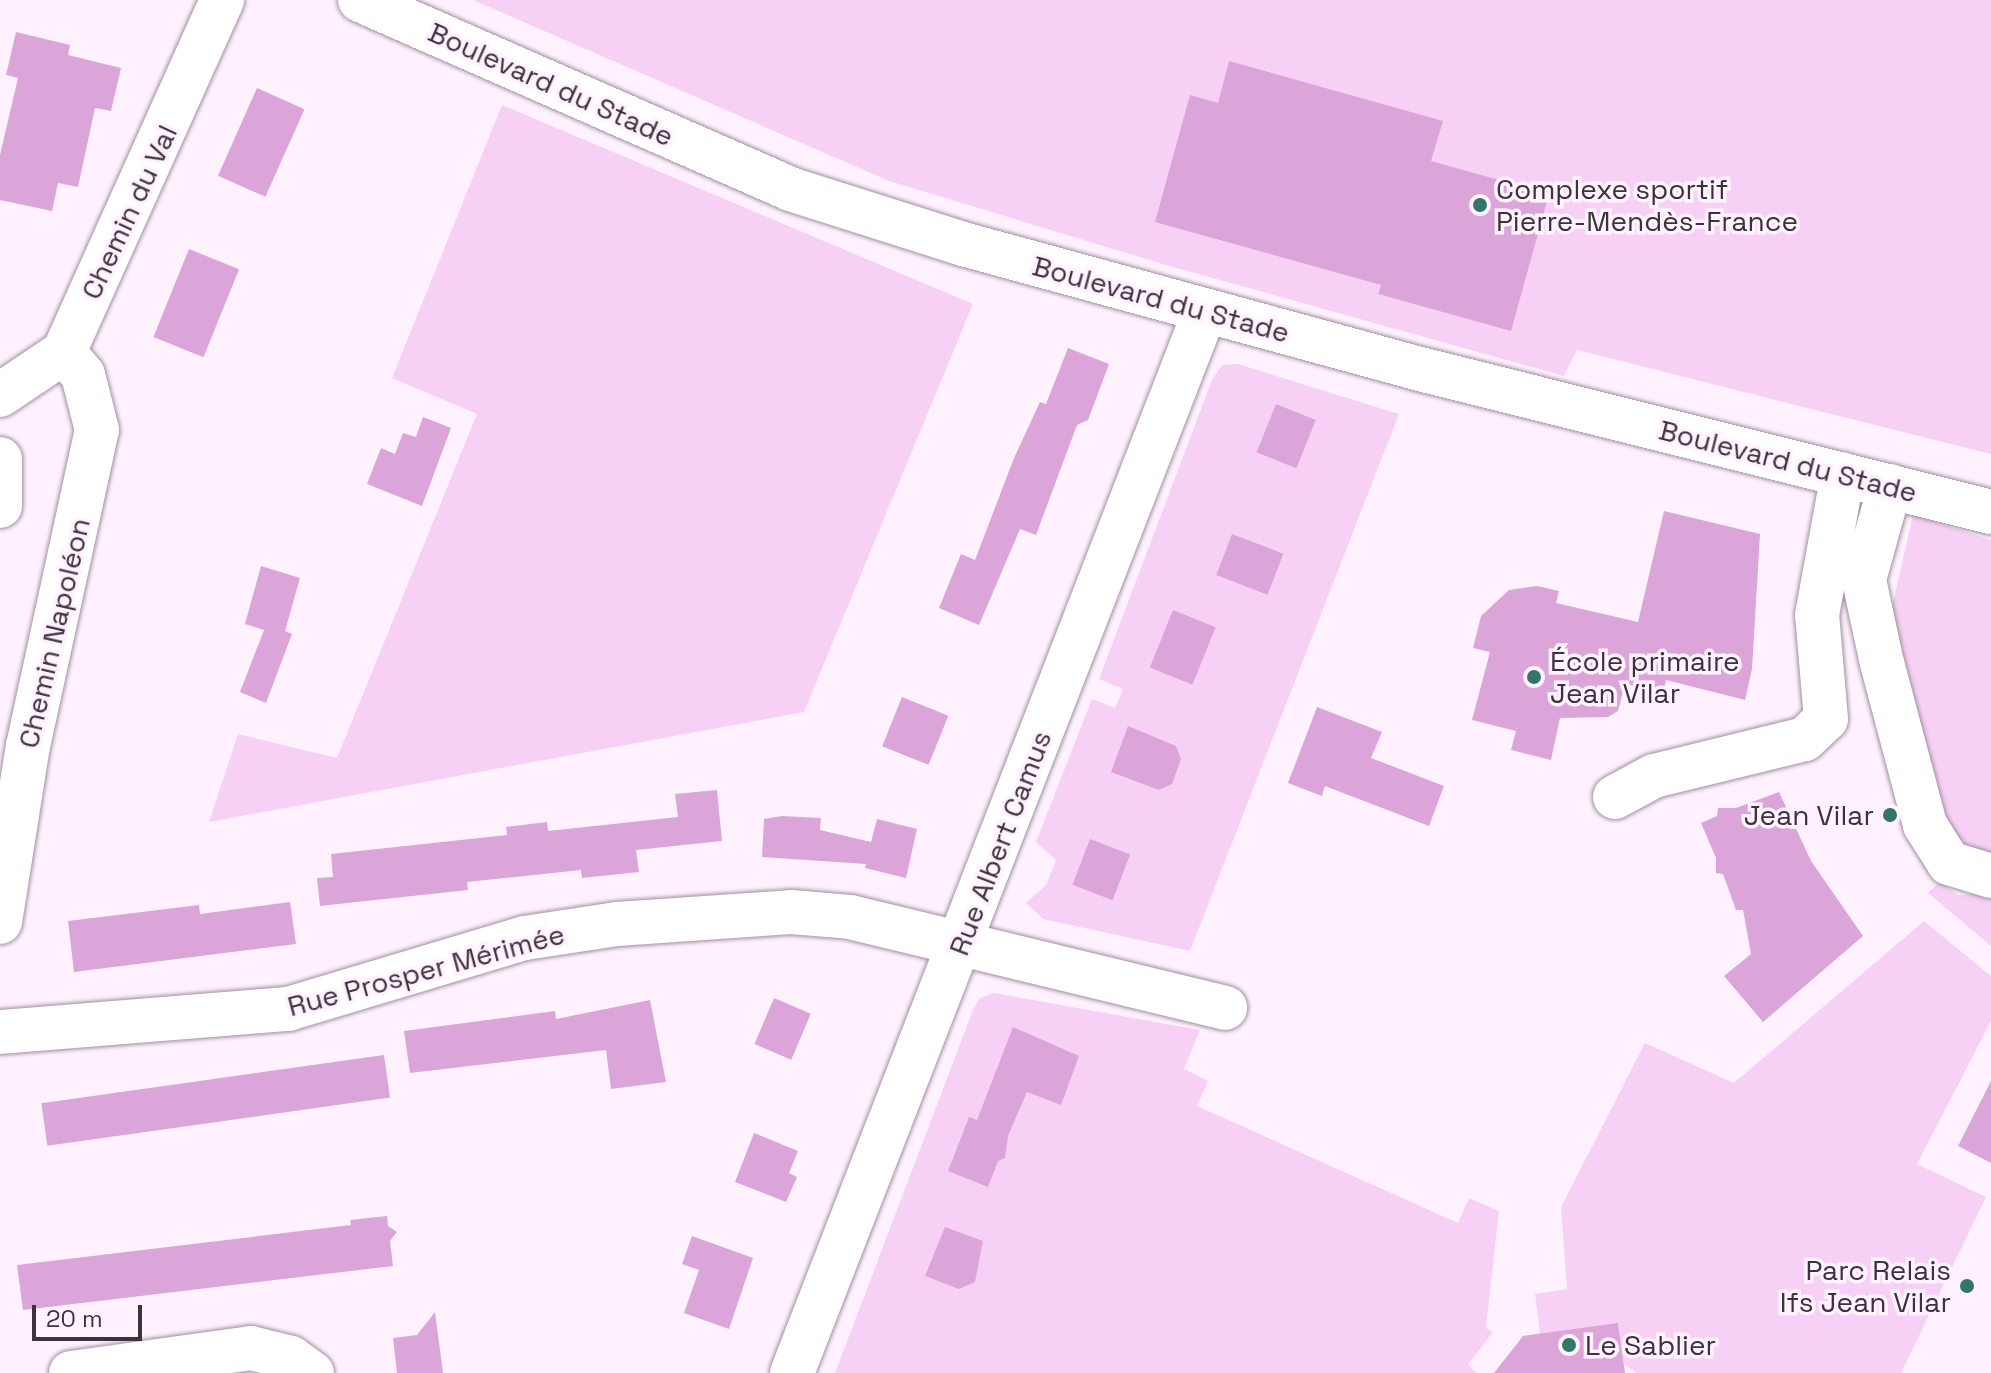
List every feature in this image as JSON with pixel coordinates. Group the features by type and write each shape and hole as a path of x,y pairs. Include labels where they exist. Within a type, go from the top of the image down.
{"street":[{"name":"Chemin du Val","path":"64,352 222,0"},
{"name":"Boulevard du Stade","path":"360,0 790,189 1003,256 1205,311 1991,512"},
{"name":"Rue Albert Camus","path":"792,1373 1205,311"},
{"path":"0,395 64,352"},
{"name":"Chemin Napoléon","path":"0,922 28,746 96,441 83,375 64,352"},
{"path":"0,459 0,506"},
{"path":"1615,797 1654,776 1805,739 1826,719 1817,615 1843,474"},
{"path":"1890,486 1864,580 1886,678 1925,825 1949,863 1991,876"},
{"name":"Rue Prosper Mérimée","path":"0,1032 288,1009 525,938 617,924 791,912 850,917 1225,1008"},
{"path":"71,1373 251,1348 291,1358 312,1373"}],"shaded area":[{"name":"Complexe sportif Pierre-Mendès-France","path":"473,0 1991,0 1991,454 1577,350 1564,376 1166,265 889,181"},
{"path":"502,105 973,304 804,712 209,822 238,734 337,758 477,414 392,378"},
{"path":"1238,364 1399,414 1190,951 1043,919 1026,903 1046,885 1056,860 1036,842 1092,699 1115,708 1123,689 1099,679 1212,380 1222,365"},
{"path":"1913,515 1991,540 1991,853 1969,849 1947,823 1891,612"},
{"path":"1939,882 1958,895 1991,894 1991,946 1928,893"},
{"path":"1924,921 1991,976 1991,1021 1917,1164 1986,1197 1901,1373 1636,1373 1624,1364 1618,1324 1540,1334 1535,1294 1567,1289 1561,1207 1645,1043 1734,1083"},
{"path":"994,993 1200,1030 1184,1069 1208,1081 1197,1106 1458,1223 1469,1198 1499,1211 1486,1328 1493,1332 1468,1365 1477,1373 835,1373 973,1010 980,998"}],"building":[{"path":"16,32 70,45 68,55 121,68 111,111 95,108 78,187 58,183 52,211 0,200 0,155 18,78 6,75"},
{"path":"1229,61 1443,121 1431,161 1549,194 1511,331 1378,294 1381,285 1155,222 1190,95 1218,103"},
{"path":"257,88 305,109 265,197 218,176"},
{"path":"189,249 239,269 203,357 153,337"},
{"path":"1068,348 1109,364 1088,420 1077,425 1036,535 1020,529 979,625 939,608 961,554 975,560 1014,458 1040,402 1046,404"},
{"path":"1276,404 1316,420 1296,468 1257,452"},
{"path":"423,417 451,428 422,506 367,484 381,448 395,454 403,433 416,437"},
{"path":"1664,511 1760,534 1752,669 1745,700 1666,680 1663,693 1625,684 1618,711 1608,717 1560,718 1551,760 1511,750 1516,731 1472,720 1490,652 1473,648 1481,616 1509,590 1537,586 1559,591 1556,603 1638,622"},
{"path":"1232,534 1283,554 1268,595 1216,575"},
{"path":"261,566 300,578 285,631 292,634 266,703 240,692 264,630 245,624"},
{"path":"1173,610 1216,627 1192,685 1150,667"},
{"path":"902,697 948,716 929,765 882,746"},
{"path":"1317,707 1382,732 1371,758 1444,786 1429,826 1325,786 1322,796 1288,783"},
{"path":"1128,726 1176,746 1181,759 1172,784 1159,790 1111,772"},
{"path":"717,790 722,841 636,850 639,872 582,878 581,870 467,882 468,890 320,906 317,878 333,877 331,854 507,835 506,827 547,822 548,831 678,817 675,794"},
{"path":"1779,792 1811,861 1863,936 1763,1022 1724,976 1751,954 1743,910 1736,910 1723,874 1716,873 1716,858 1701,823 1717,816 1718,808 1736,808"},
{"path":"782,816 821,818 820,830 871,842 877,819 917,829 906,878 865,868 866,864 762,857 764,819"},
{"path":"1090,839 1130,854 1113,900 1072,885"},
{"path":"290,902 296,944 74,972 68,921 199,905 200,914"},
{"path":"774,998 811,1014 791,1060 754,1044"},
{"path":"650,1000 666,1082 611,1089 606,1050 410,1073 404,1031 555,1011 556,1019"},
{"path":"1013,1027 1079,1056 1061,1105 1027,1092 1008,1136 1005,1158 998,1161 988,1187 948,1171 969,1117 977,1120"},
{"path":"384,1055 390,1098 47,1146 41,1103"},
{"path":"1991,1081 1991,1163 1958,1146"},
{"path":"754,1133 798,1151 789,1173 797,1177 786,1202 735,1182"},
{"path":"387,1216 388,1226 397,1232 390,1241 393,1266 23,1310 17,1265 351,1225 350,1220"},
{"path":"945,1227 983,1241 975,1282 959,1289 925,1276"},
{"path":"692,1236 753,1258 729,1329 684,1313 699,1270 682,1264"},
{"path":"435,1312 443,1373 397,1373 393,1338 417,1335"},
{"name":"Le Sablier","path":"1618,1323 1625,1373 1494,1373 1523,1336"}],"place":[{"name":"Complexe sportif Pierre-Mendès-France","path":"1480,205"},
{"name":"École primaire Jean Vilar","path":"1534,677"},
{"name":"Jean Vilar","path":"1890,815"},
{"name":"Parc Relais Ifs Jean Vilar","path":"1967,1286"},
{"name":"Le Sablier","path":"1569,1345"}]}
